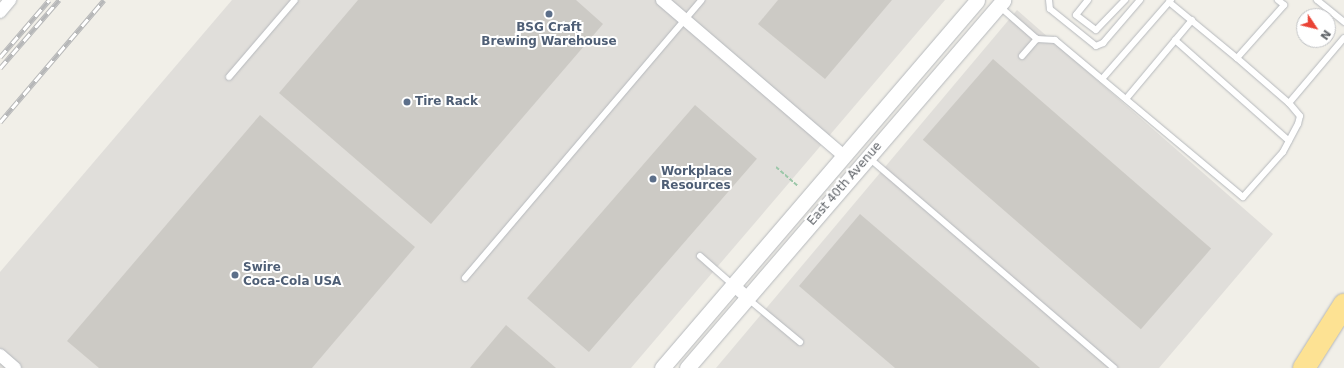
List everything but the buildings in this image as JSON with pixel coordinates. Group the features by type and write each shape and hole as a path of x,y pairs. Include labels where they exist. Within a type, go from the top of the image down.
{"highway":[{"path":"1304,368 1344,305"}],"street":[{"path":"0,12 10,0"},
{"name":"East 40th Avenue","path":"662,0 844,156"},
{"name":"East 40th Avenue","path":"662,368 976,0"},
{"name":"East 40th Avenue","path":"687,368 998,2"},
{"path":"818,215 841,176 844,156"},
{"path":"733,285 747,297"},
{"path":"0,355 15,368"}],"lane":[{"path":"229,77 295,0"},
{"path":"465,278 702,0"},
{"path":"1048,0 1050,9 1096,46 1104,43 1140,0"},
{"path":"1088,0 1076,15 1096,30 1102,28 1125,0"},
{"path":"1237,58 1286,2 1278,0"},
{"path":"1317,0 1344,22"},
{"path":"998,2 1037,39 1055,40 1243,197 1289,141 1300,116 1288,103 1170,1 1102,79"},
{"path":"1126,99 1192,20"},
{"path":"1288,103 1344,38"},
{"path":"1022,56 1037,39"},
{"path":"1175,40 1289,141"},
{"path":"867,157 1114,368"},
{"path":"700,256 733,285"},
{"path":"747,297 800,342"}],"path":[{"path":"776,167 798,186"}],"shaded area":[{"path":"232,0 945,0 631,368 0,368 0,272"},
{"path":"1017,10 1273,234 1159,368 716,368"}],"railway":[{"path":"0,57 49,0"},
{"path":"0,68 59,0"},
{"path":"0,122 104,0"}],"place":[{"name":"BSG Craft Brewing Warehouse","path":"549,14"},
{"name":"Tire Rack","path":"407,102"},
{"name":"Workplace Resources","path":"653,179"},
{"name":"Swire Coca-Cola USA","path":"235,275"}]}
